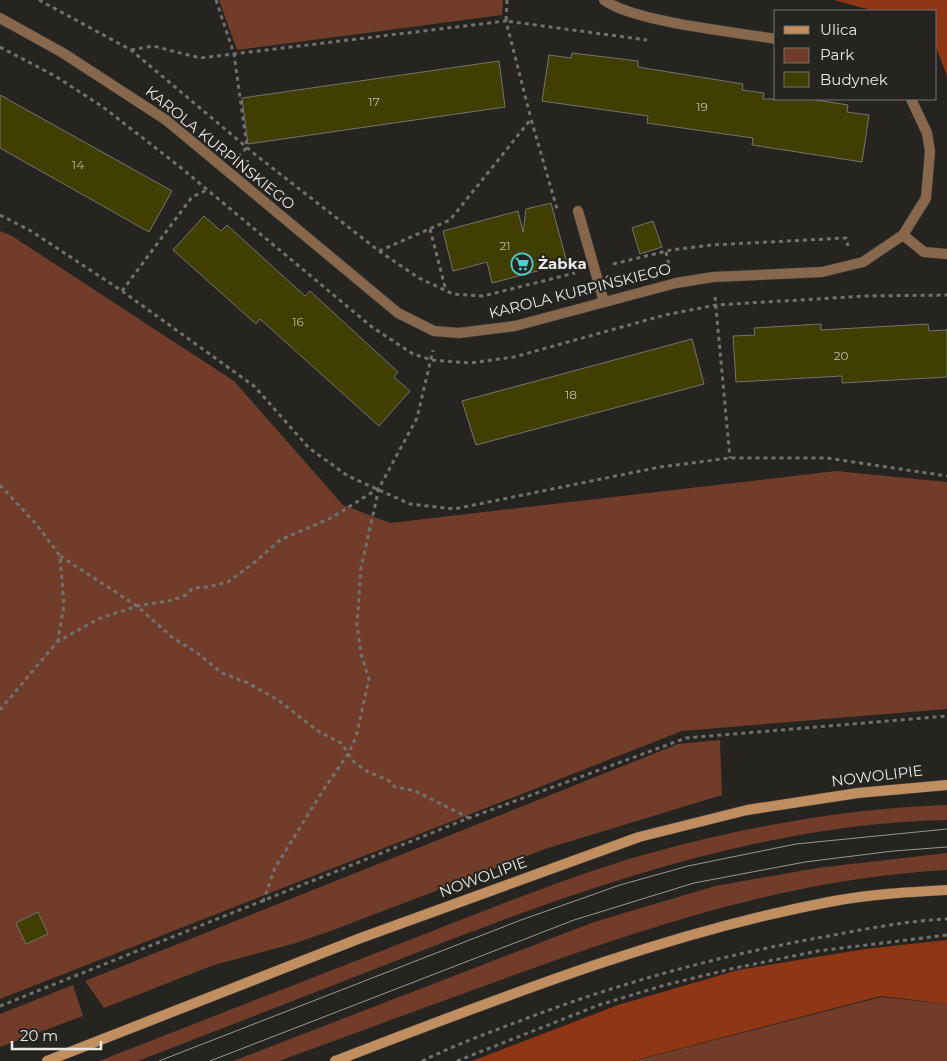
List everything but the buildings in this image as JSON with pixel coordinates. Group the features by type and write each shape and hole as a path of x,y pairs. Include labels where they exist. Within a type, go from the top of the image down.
{"main road":[{"name":"NOWOLIPIE","path":"47,1061 367,936 639,837 747,810 858,793 947,784"},
{"path":"335,1061 499,999 665,942 836,901 947,890"}],"street":[{"path":"604,0 612,6 639,15 774,39"},
{"name":"KAROLA KURPIŃSKIEGO","path":"0,18 119,87 166,120 378,299 410,321 434,331 459,334 515,326 676,283 714,277 822,272 863,262 902,235 926,198 930,169 927,133 912,100"},
{"path":"578,211 604,302"},
{"path":"902,235 924,252 947,254"}],"path":[{"path":"40,0 131,50 247,147 379,252 419,278 453,294 483,296 671,250 711,245 846,238 849,251"},
{"path":"216,0 234,54 247,147 227,171"},
{"path":"507,0 506,21 531,119 559,215"},
{"path":"131,50 152,46 200,58 506,21 656,41"},
{"path":"0,48 55,76 104,107 372,327 413,354 432,360 470,363 514,357 665,315 716,304 866,296 947,295"},
{"path":"379,252 450,220 531,119"},
{"path":"122,291 192,198 207,190"},
{"path":"0,215 31,231 122,291 254,386 309,448 348,476 379,488 410,504 454,509 660,468 730,458 827,458 947,476"},
{"path":"430,229 446,291"},
{"path":"714,277 730,458"},
{"path":"263,902 276,868 322,792 348,754 356,738 369,679 361,654 357,625 357,600 361,568 379,488 417,418 432,360"},
{"path":"0,485 37,525 60,556 136,606 173,638 196,652 222,673 248,683 278,700 318,732 341,744 354,762 375,777 388,780 395,787 415,791 469,818"},
{"path":"0,710 57,642 98,619 136,606 174,600 193,588 207,588 228,582 280,540 331,518 379,488"},
{"path":"57,642 64,605 60,556"},
{"path":"0,1006 469,818 686,738 947,716"},
{"path":"422,1061 444,1050 585,995 658,974 748,951 852,931 947,919"},
{"path":"458,1061 599,1005 665,985 735,968 818,952 947,935"}],"green space":[{"path":"219,0 503,0 502,15 237,50"},
{"path":"0,231 12,236 234,381 343,505 390,523 836,471 947,482 947,709 682,731 0,999"},
{"path":"720,740 722,795 545,849 336,929 296,943 214,965 104,1008 85,981 678,744"},
{"path":"947,805 947,820 878,824 810,833 743,846 676,863 610,883 480,928 138,1061 99,1061 520,897 612,864 717,836 794,821 871,810"},
{"path":"947,853 947,870 831,883 717,909 661,925 550,962 279,1061 233,1061 594,922 715,886 817,868"},
{"path":"73,985 83,1016 0,1047 0,1014"},
{"path":"881,997 947,1004 947,1061 633,1061"}],"shaded area":[{"path":"834,0 947,0 947,76 937,50 937,10 870,10"},
{"path":"947,940 947,1004 881,996 632,1061 472,1061 618,1005 738,970 865,949"}],"tram line":[{"path":"159,1061 521,920 620,885 688,866 796,844 947,829"},
{"path":"210,1061 574,920 694,883 805,862 893,851 947,847"}],"place":[{"name":"Żabka","path":"522,264"}]}
